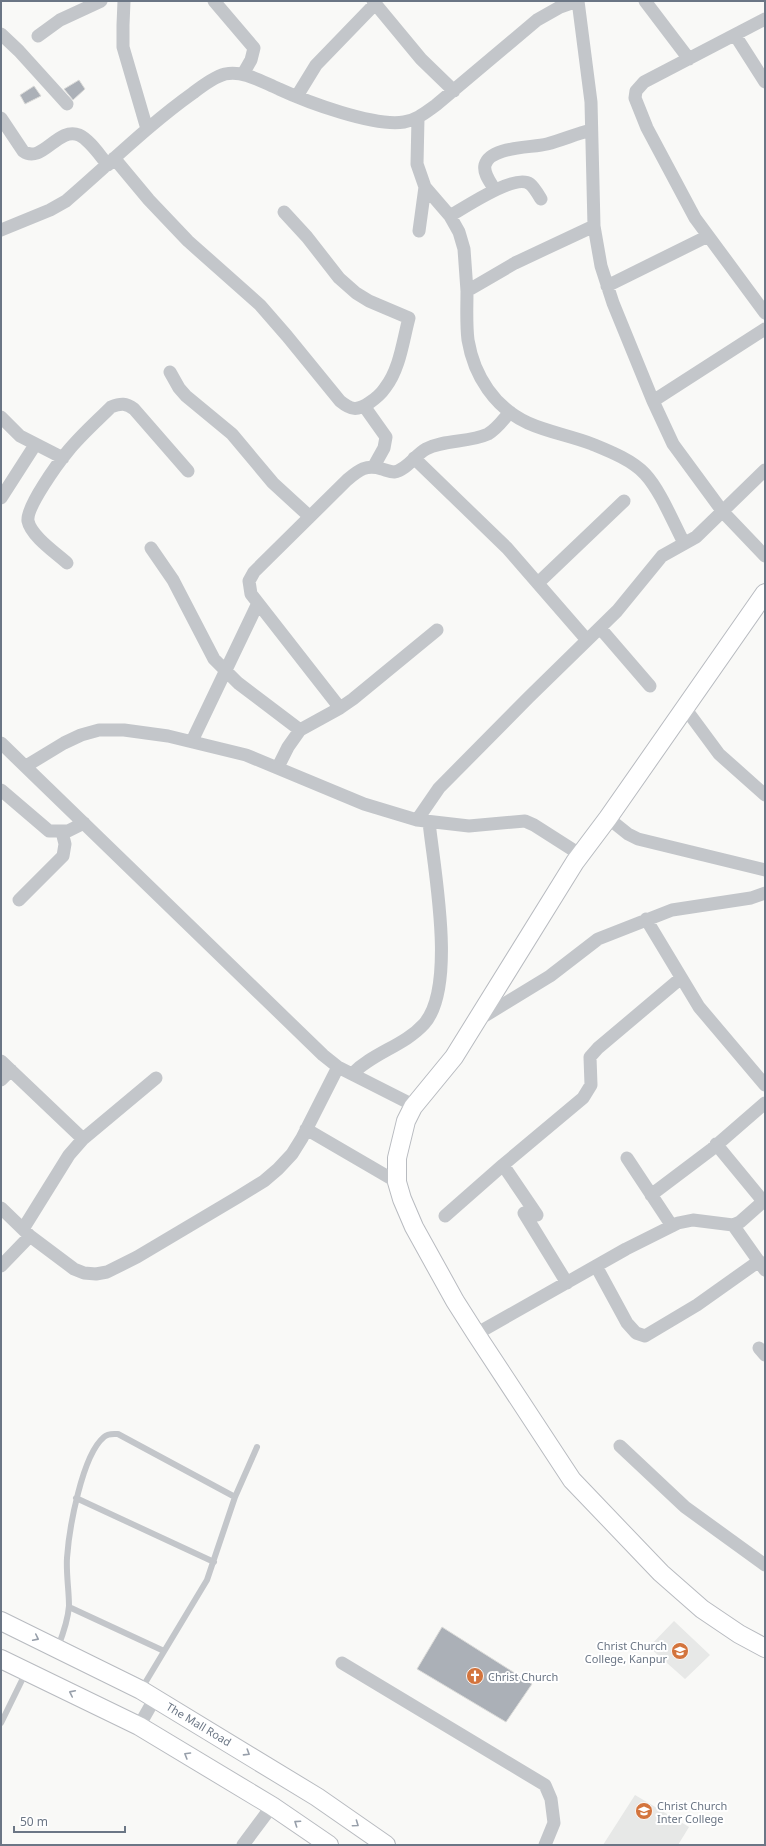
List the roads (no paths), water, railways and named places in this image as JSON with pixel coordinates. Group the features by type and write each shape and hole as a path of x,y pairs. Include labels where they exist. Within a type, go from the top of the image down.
{"street":[{"path":"38,36 60,20 101,1"},
{"path":"124,1 122,25 124,47 147,129"},
{"path":"214,1 254,48 251,60 243,74"},
{"path":"1,230 50,210 66,201 176,105 204,85 223,75 243,74 343,113 388,123 405,122 418,118 454,91 542,17 560,7 577,1 588,73 594,226 601,266 607,286 673,444 723,512 765,556"},
{"path":"645,1 689,59"},
{"path":"298,96 316,65 374,2 421,59 454,91"},
{"path":"763,306 695,218 655,142 635,98 636,91 644,82 765,19"},
{"path":"1,34 19,51 66,104"},
{"path":"734,35 765,82"},
{"path":"1,118 22,151 26,154 36,154 66,135 72,134 80,136 111,161 188,241 260,305 340,401 347,407 354,410 360,409 386,388 395,370 409,318 369,301 356,293 339,278 307,237 284,212"},
{"path":"418,118 417,164 425,187 450,216 462,241 467,291 468,339 482,382 495,399 510,412 528,423 609,451 645,474 684,543"},
{"path":"495,190 485,170 485,165 490,158 508,150 546,144 591,130"},
{"path":"450,216 495,190 514,182 526,182 530,184 541,199"},
{"path":"419,231 425,187"},
{"path":"467,291 515,263 594,226"},
{"path":"607,286 708,236"},
{"path":"654,401 765,329"},
{"path":"170,372 179,388 186,396 232,434 273,483 309,516"},
{"path":"67,563 35,534 28,522 28,514 31,505 62,458 111,407 119,404 128,405 134,409 188,471"},
{"path":"364,406 386,437 384,448 374,466"},
{"path":"340,708 251,594 249,581 254,572 309,516 361,468 374,466 395,472 421,452 435,445 478,437 489,433 498,427 510,412"},
{"path":"2,420 20,436 62,458"},
{"path":"1,498 35,445"},
{"path":"414,458 507,548 587,640"},
{"path":"352,1074 369,1059 413,1034 425,1023 437,1000 442,960 442,938 423,821 439,788 600,628 627,599 662,556 696,537 765,470"},
{"path":"538,583 624,501"},
{"path":"151,548 172,580 214,659 238,683 300,730"},
{"path":"192,741 258,603"},
{"path":"762,604 685,708 581,855 454,1057 414,1106 406,1121 400,1139 397,1158 397,1182 402,1199 414,1227 455,1300 572,1480 661,1572 702,1609 738,1634 765,1648"},
{"path":"600,628 650,686"},
{"path":"278,767 288,747 300,730 340,708 437,630"},
{"path":"685,708 720,754 765,794"},
{"path":"26,766 64,743 81,735 98,730 124,730 168,736 246,755 364,804 423,821 469,826 525,821 534,825 581,855"},
{"path":"1,743 323,1055 338,1067 414,1106"},
{"path":"1,790 42,827 49,831 68,831 84,823"},
{"path":"608,818 628,834 638,839 765,870"},
{"path":"19,900 63,856 65,844 62,832"},
{"path":"476,1021 550,976 598,939 672,910 751,898 764,894"},
{"path":"646,919 699,1007 765,1086"},
{"path":"445,1216 583,1098 591,1085 590,1057 598,1048 681,978"},
{"path":"1,1080 6,1066 83,1139"},
{"path":"1,1208 27,1232 74,1269 84,1273 96,1274 107,1272 137,1257 264,1181 292,1154 338,1067"},
{"path":"1,1266 27,1232 60,1167 83,1139 156,1078"},
{"path":"651,1195 765,1103"},
{"path":"306,1129 397,1182"},
{"path":"476,1334 596,1266 685,1220 733,1225 740,1222 764,1201 716,1144"},
{"path":"627,1158 672,1226"},
{"path":"503,1165 567,1283"},
{"path":"596,1266 627,1323 636,1333 645,1336 762,1265 733,1225"},
{"path":"620,1446 685,1507 765,1565"},
{"name":"The Mall Road","path":"1,1621 148,1694 317,1797 386,1845"},
{"path":"2,1663 27,1670 139,1726 272,1806 329,1845"},
{"path":"342,1664 545,1785 551,1799 554,1823 545,1845"},
{"path":"139,1726 148,1694"},
{"path":"243,1845 272,1806"}],"lane":[{"path":"58,1649 64,1631 69,1607 67,1558 76,1498 92,1453 105,1436 118,1434 235,1497"},
{"path":"148,1694 164,1651 207,1580 235,1497 256,1447"},
{"path":"76,1498 214,1562"},
{"path":"69,1607 164,1651"},
{"path":"1,1722 27,1670"}],"place":[{"name":"Christ Church College, Kanpur","path":"680,1651"},
{"name":"Christ Church","path":"475,1676"},
{"name":"Christ Church Inter College","path":"644,1811"}]}
